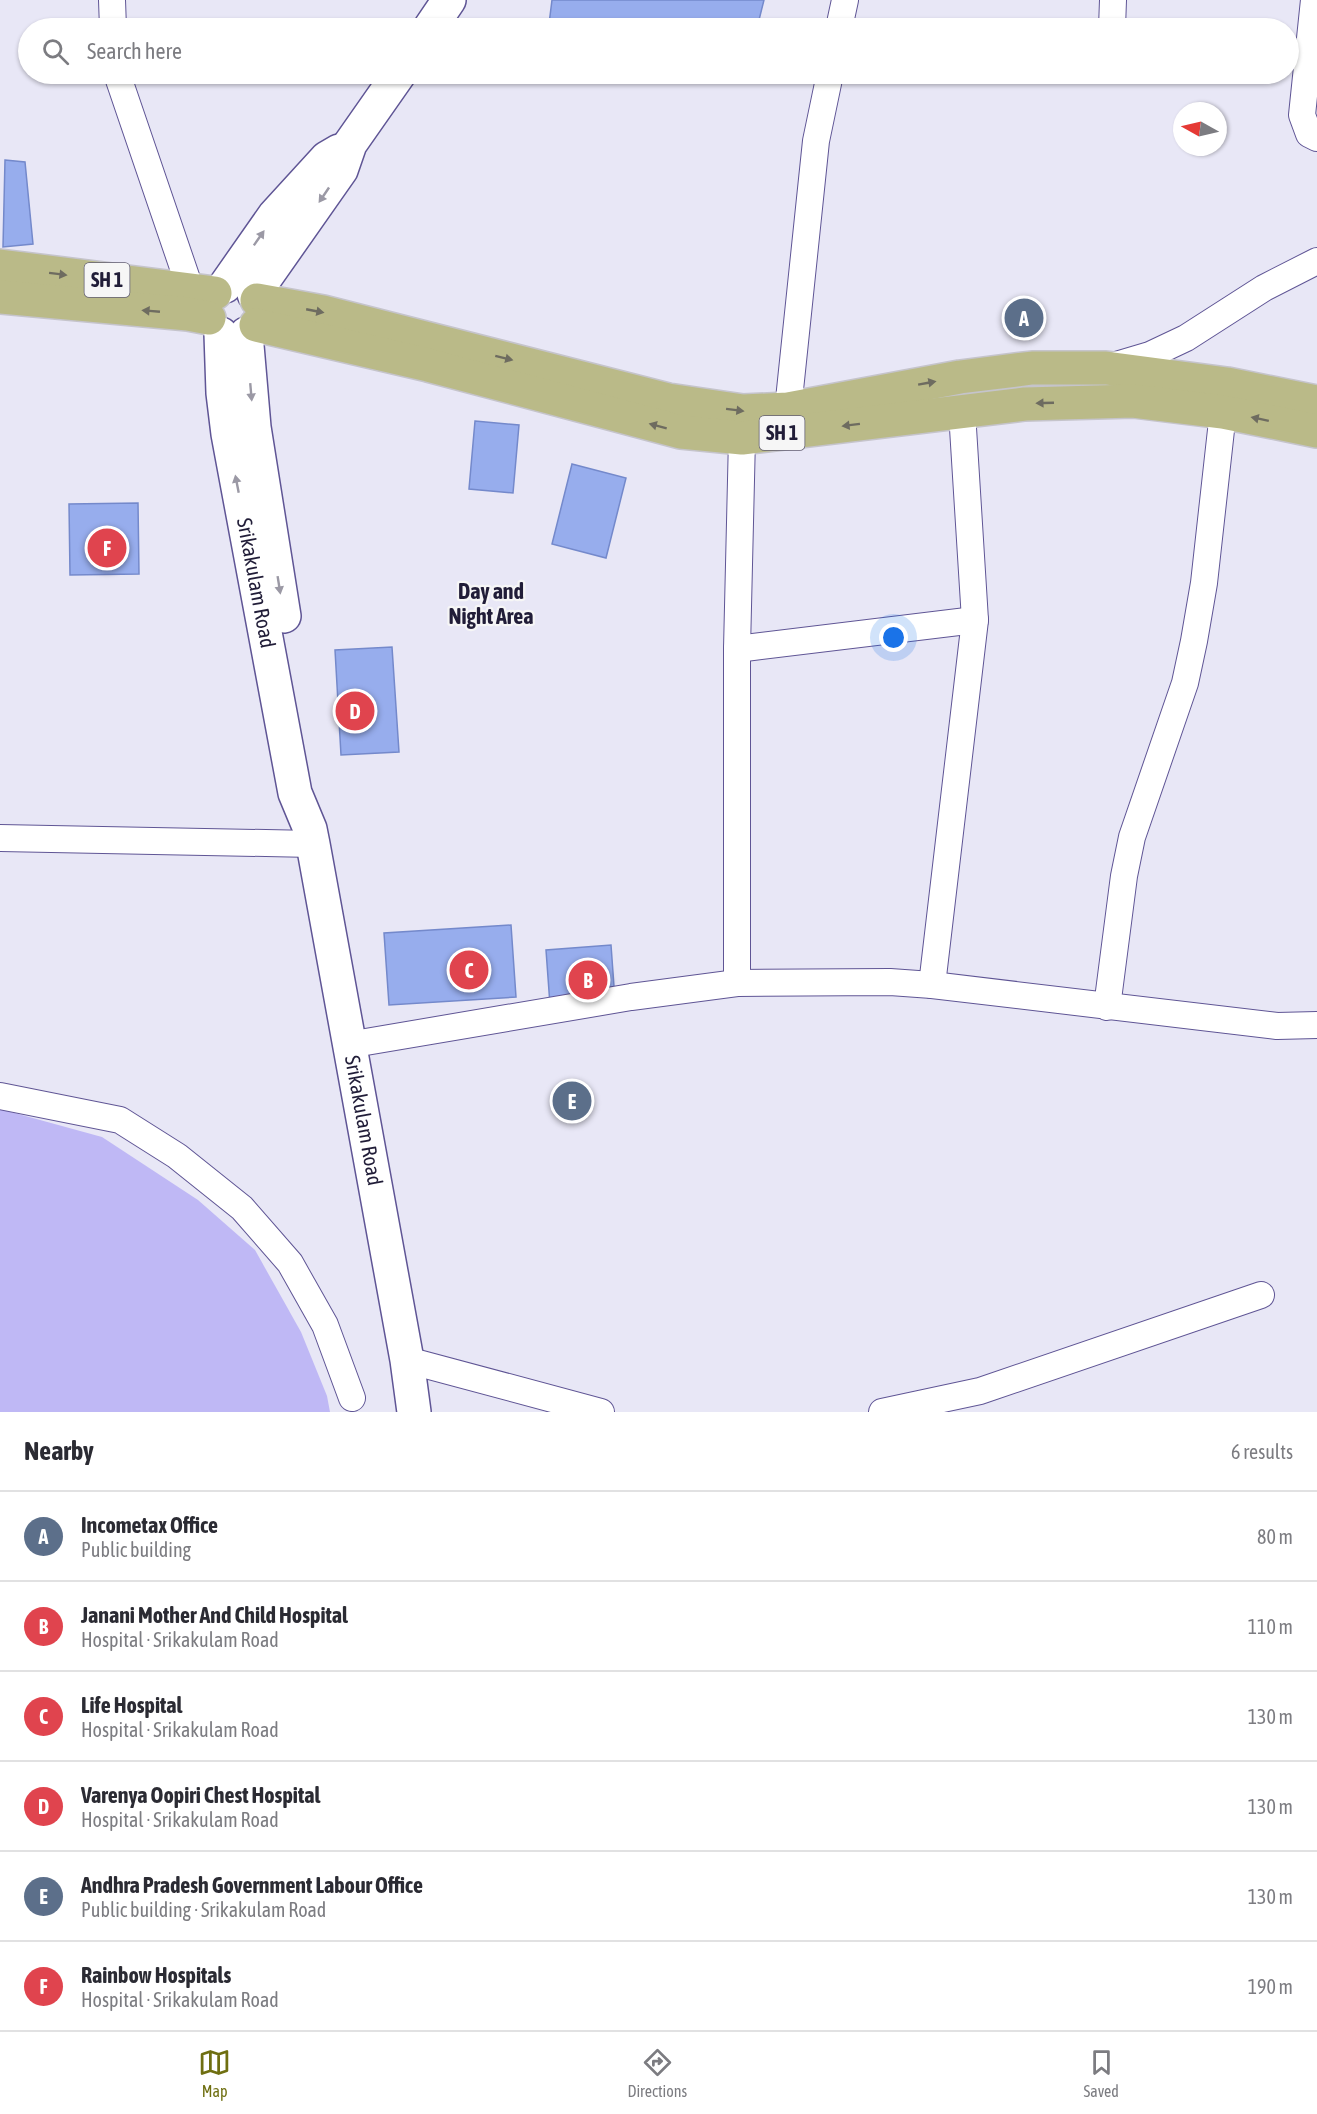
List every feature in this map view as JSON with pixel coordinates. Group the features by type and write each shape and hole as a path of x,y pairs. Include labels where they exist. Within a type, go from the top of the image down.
{"main road":[{"path":"437,18 449,0"},
{"path":"226,309 274,216 327,158 350,144 392,84"},
{"name":"SH 1","path":"0,266 226,309 681,432 742,438 1025,404 1132,401 1223,412 1317,431"},
{"name":"SH 1","path":"0,297 323,312 668,400 743,411 788,409 960,377 1032,368 1106,368 1227,384 1317,402"},
{"name":"Srikakulam Road","path":"226,309 254,428 311,789 311,836 407,1360 414,1412"}],"street":[{"path":"112,0 113,18"},
{"path":"841,18 845,0"},
{"path":"1112,18 1113,0"},
{"path":"1314,0 1302,115 1309,134 1317,138"},
{"path":"122,84 226,309"},
{"path":"788,409 816,141 828,84"},
{"path":"1094,402 1106,368 1150,355 1186,338 1264,288 1317,261"},
{"path":"932,985 975,620 962,412"},
{"path":"1107,1007 1124,876 1132,837 1185,683 1194,641 1204,583 1223,412"},
{"path":"736,983 737,649 742,438"},
{"path":"737,649 975,620"},
{"path":"0,838 311,836"},
{"path":"348,1045 736,983 890,982 932,985 1277,1026 1317,1025"},
{"path":"0,1096 120,1120 177,1156 242,1208 290,1263 325,1325 352,1398"},
{"path":"882,1412 980,1391 1261,1295"},
{"path":"407,1360 602,1412"}],"shaded area":[{"path":"0,1109 102,1137 198,1200 255,1250 301,1332 327,1396 330,1412 0,1412"}],"building":[{"path":"552,0 764,0 760,18 550,18"},
{"path":"5,160 25,162 33,244 3,247"},
{"path":"475,421 519,425 513,493 469,489"},
{"path":"572,464 626,478 606,558 552,544"},
{"path":"138,503 139,574 70,575 69,504"},
{"path":"392,647 399,752 341,755 335,650"},
{"path":"511,925 516,997 389,1005 384,933"},
{"path":"611,945 615,1000 550,1005 546,950"}],"place":[{"name":"Incometax Office","path":"1024,318"},
{"name":"Rainbow Hospitals","path":"107,548"},
{"name":"Varenya Oopiri Chest Hospital","path":"355,711"},
{"name":"Life Hospital","path":"469,970"},
{"name":"Janani Mother And Child Hospital","path":"588,980"},
{"name":"Andhra Pradesh Government Labour Office","path":"572,1101"}],"district":[{"name":"Day and Night Area","path":"491,604"}]}
